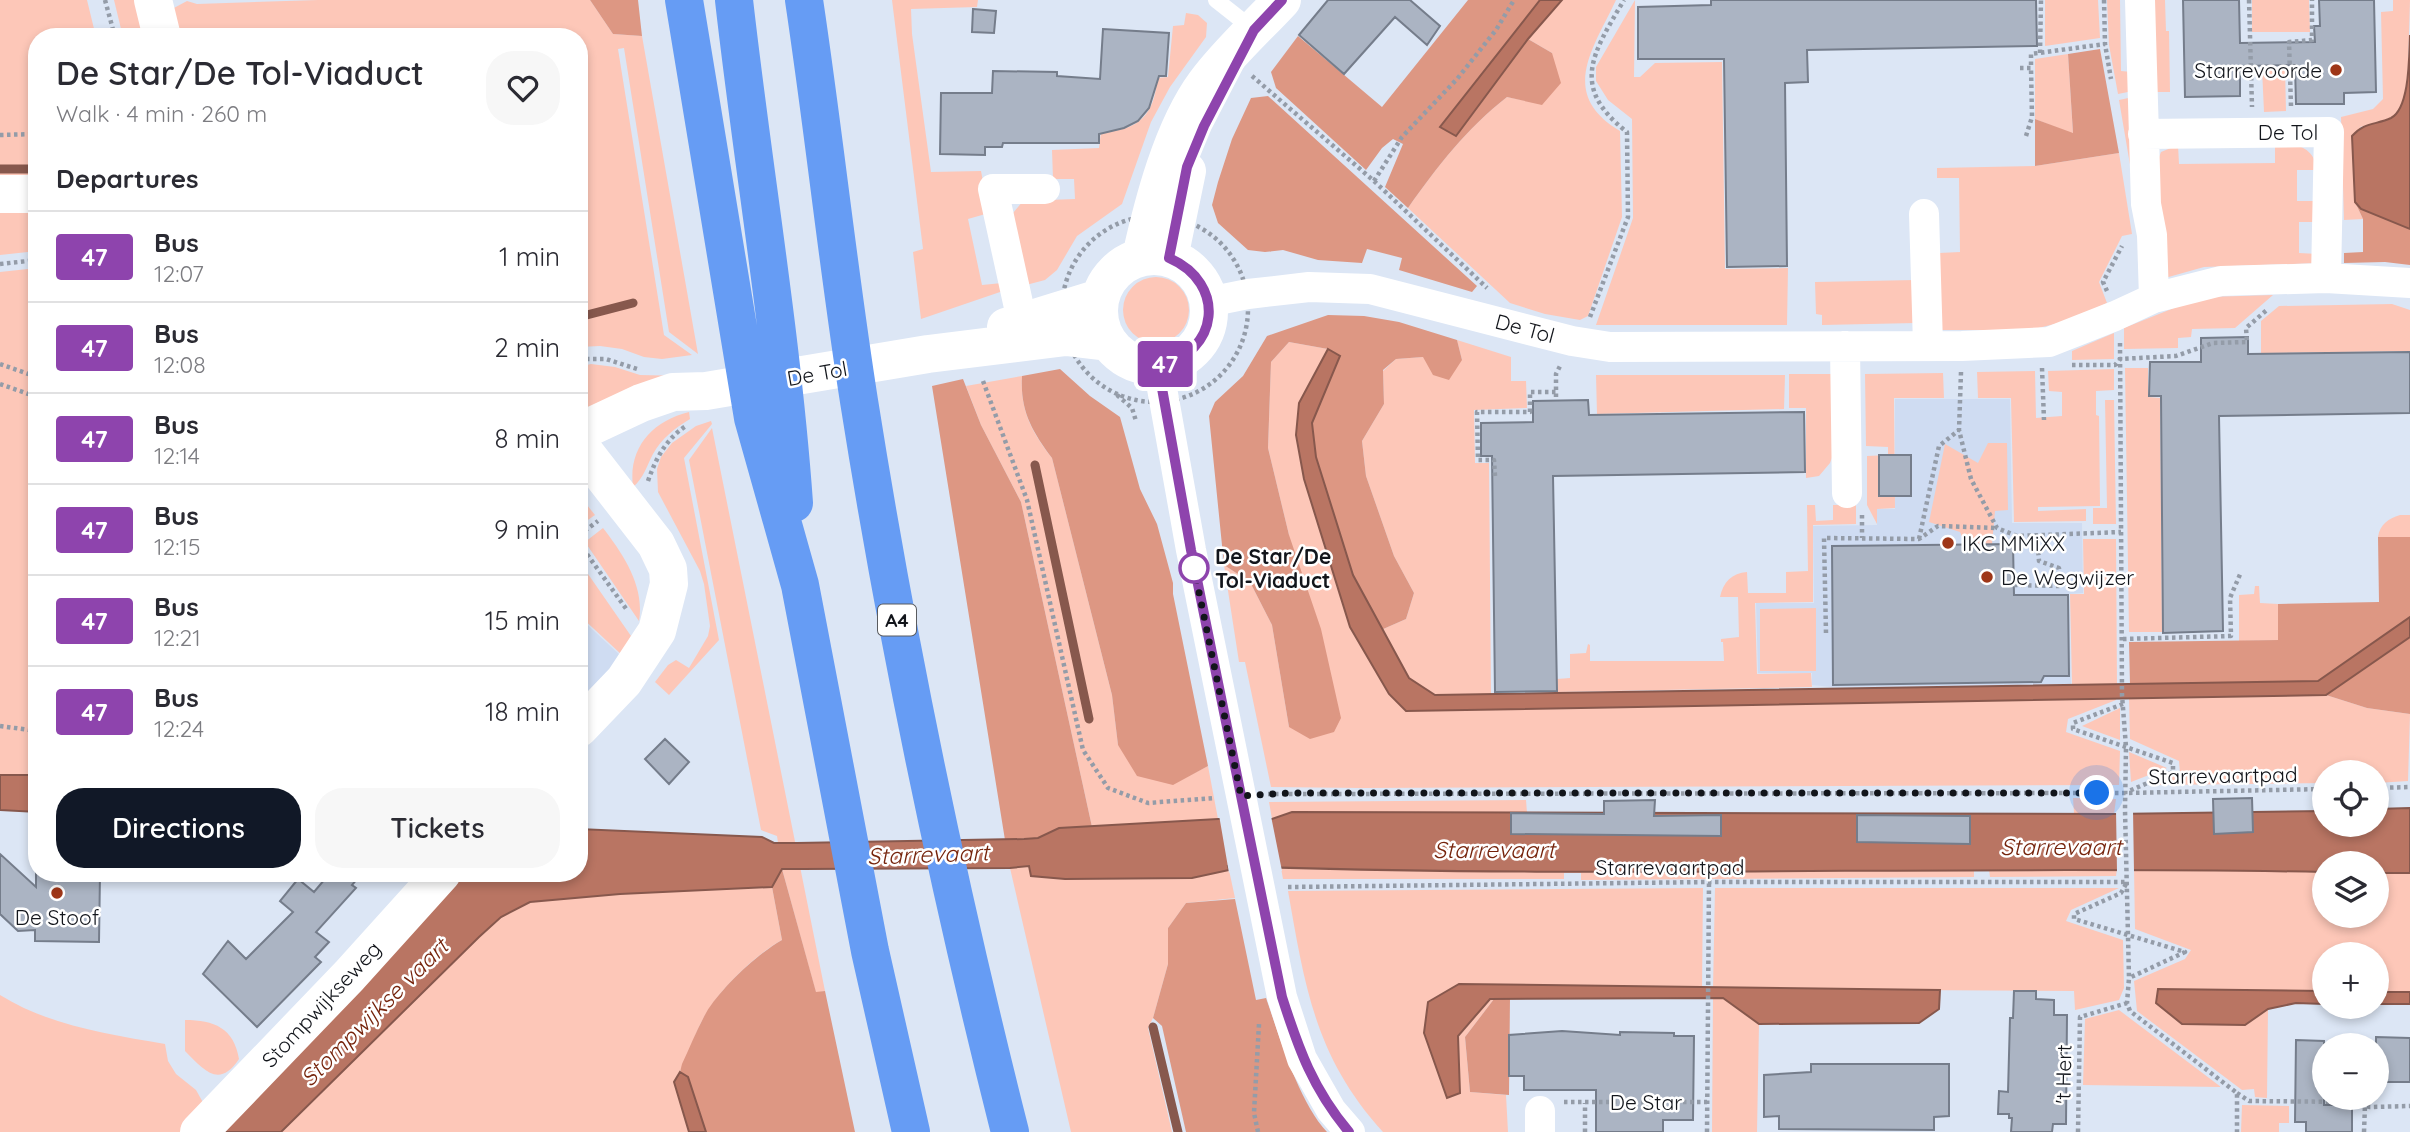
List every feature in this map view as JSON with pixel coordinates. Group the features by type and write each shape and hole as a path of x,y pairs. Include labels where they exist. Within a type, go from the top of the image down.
{"highway":[{"path":"684,0 740,345 770,415 851,855 911,1132"},
{"path":"734,0 777,340 770,415"},
{"name":"A4","path":"804,0 848,329 900,639 946,855 1010,1132"},
{"name":"A4","path":"817,87 824,0"}],"street":[{"path":"153,0 160,28"},
{"path":"1155,257 1187,167 1224,83 1254,30 1282,0"},
{"path":"2140,0 2146,204 2152,235 2154,298"},
{"name":"De Tol","path":"2143,134 2329,132 2326,278"},
{"path":"1022,321 993,190 1045,189"},
{"path":"0,194 28,194"},
{"path":"1924,214 1928,344"},
{"path":"1161,384 1118,352 1091,349 1101,328 1100,298 1105,284 1127,262 1155,257 1183,264 1195,274 1204,287 1208,302 1206,325 1197,345 1186,356 1172,363 1161,384 1191,550 1282,997 1302,1059 1331,1110 1349,1132"},
{"name":"De Tol","path":"1208,302 1309,288 1370,289 1572,341 1609,347 1962,346 2049,342 2154,298 2221,281 2326,278 2410,283"},
{"name":"De Tol","path":"928,354 1022,321 1100,298"},
{"name":"De Tol","path":"588,453 706,391 928,354 1066,337 1091,349"},
{"path":"1845,346 1847,493"},
{"path":"588,463 661,553 668,569 657,631 624,681 588,719"},
{"name":"Stompwijkseweg","path":"199,1132 349,976 434,882"}],"lane":[{"path":"1216,0 1254,30"}],"path":[{"path":"105,0 113,28"},
{"path":"1374,181 1402,137 1457,79 1496,30 1514,0"},
{"path":"1572,341 1588,321 1628,217 1627,132 1608,117 1597,102 1591,86 1591,71 1606,32 1624,0"},
{"path":"2040,53 2041,0"},
{"path":"2249,0 2253,132"},
{"path":"2291,132 2289,42 2312,40 2312,0"},
{"path":"2026,136 2032,117 2031,54 2105,44"},
{"path":"2020,68 2031,68"},
{"path":"1251,75 1374,181 1493,293 1486,318"},
{"path":"0,135 28,134"},
{"path":"1064,287 1081,252 1095,237 1111,226 1129,219"},
{"path":"0,264 28,261"},
{"path":"1091,349 1092,377 1114,393 1138,401 1161,384"},
{"path":"0,364 28,374"},
{"path":"2042,366 2044,420"},
{"name":"Starrevaartpad","path":"978,370 1027,500 1083,750 1108,788 1148,803 1242,801 1288,793 2125,793 2312,789"},
{"path":"0,384 28,394"},
{"path":"1495,475 1494,460 1478,460 1477,412 1530,411 1530,392 1556,392"},
{"path":"1961,399 1959,430 1971,480 1997,528"},
{"path":"1919,539 1939,446 1959,430"},
{"path":"1862,525 1862,538"},
{"path":"1826,633 1824,538 1919,539 1938,526 1997,528 2017,536 2121,532"},
{"path":"2014,586 2060,586 2059,568 2039,561 2037,536"},
{"path":"588,556 606,581"},
{"path":"2123,639 2231,636 2230,598 2241,572"},
{"path":"2123,680 2129,978 2127,1003 2130,1011 2249,1101 2312,1102"},
{"path":"2123,704 2073,723 2073,729 2173,763 2173,772 2125,793"},
{"path":"0,726 28,730"},
{"path":"2389,788 2410,787"},
{"name":"Starrevaartpad","path":"1257,879 1285,887 2127,882"},
{"path":"2127,882 2121,893 2074,914 2074,919 2185,952 2129,978"},
{"path":"1707,1132 1709,883"},
{"path":"1258,1132 1254,1113 1261,1003 1282,997"},
{"name":"'t Hert","path":"2078,1132 2080,1017 2127,1003"},
{"path":"2237,1093 2237,1132"},
{"name":"De Star","path":"1547,1115 1585,1103 1707,1102"},
{"name":"De Star","path":"1585,1103 1585,1132"},
{"path":"2389,1106 2410,1106"},
{"path":"2364,1132 2365,1110"}],"shaded area":[{"path":"0,0 87,0 94,28 28,28 28,182 0,182"},
{"path":"114,0 138,0 145,28 121,28"},
{"path":"318,0 590,0 613,34 642,36 698,354 669,332 624,48 618,49 664,335 692,355 662,359 644,357 622,349 588,347 588,28 177,28 172,9 187,1 197,4"},
{"path":"590,0 638,0 642,36 613,34"},
{"path":"892,0 978,0 977,7 911,9 912,34 931,172 981,171 989,213 968,219 982,285 1002,283 1003,291 921,319 913,252 923,249"},
{"path":"1468,0 1540,0 1441,127 1456,136 1528,39 1552,53 1561,83 1542,105 1507,97 1492,109 1453,149 1408,208 1385,187 1403,144 1393,139 1382,148 1366,170 1276,88 1271,72 1298,36 1382,107"},
{"path":"1562,0 1616,0 1591,53 1585,86 1590,102 1601,117 1620,131 1622,217 1588,316 1580,320 1545,314 1510,303 1408,208 1453,149 1507,97 1542,104 1552,53 1528,39"},
{"path":"1635,0 1634,77 1640,77 1655,63 1722,62 1725,269 1788,268 1787,325 1596,325 1633,218 1632,119 1608,100 1596,81 1596,67"},
{"path":"2045,0 2098,0 2100,38 2045,46"},
{"path":"2107,0 2120,0 2121,71 2132,72 2133,91 2118,94 2109,45"},
{"path":"2148,0 2165,0 2166,31 2169,31 2170,92 2149,92"},
{"path":"2252,0 2309,0 2310,32 2252,32"},
{"path":"2393,0 2410,0 2407,100 2395,117 2360,127 2355,202 2363,219 2344,220 2341,117 2373,109 2383,99 2381,12 2393,11"},
{"path":"1186,13 1198,15 1207,23 1206,37 1170,87 1151,122 1122,204 1077,236 1057,270 1045,280 1026,285 1013,213 1023,201 1075,199 1074,179 1053,179 1052,150 1099,148 1101,132 1125,128 1142,118 1153,102 1157,78 1168,77 1173,26 1184,25"},
{"path":"2100,49 2119,153 2035,166 2035,119 2073,133 2068,54"},
{"path":"2068,54 2073,134 2035,119 2035,59"},
{"path":"2262,68 2285,68 2286,111 2264,112"},
{"path":"1268,96 1477,286 1472,292 1399,270 1402,258 1367,249 1362,263 1318,260 1283,250 1248,250 1218,223 1212,205 1232,139 1251,98"},
{"path":"2133,97 2136,200 2119,100"},
{"path":"2275,143 2303,148 2315,162 2317,170 2297,170 2297,201 2317,201 2318,222 2299,222 2299,253 2318,254 2319,263 2204,267 2165,278 2154,170 2161,152 2178,145 2179,164 2275,163"},
{"path":"2119,153 2132,234 2122,236 2099,282 2107,303 2067,321 2030,330 1941,330 1939,253 1960,252 1959,178 1937,178 1937,168 2035,166"},
{"path":"2355,202 2361,209 2410,229 2410,265 2385,262 2344,263 2344,253 2363,252 2363,219"},
{"path":"0,205 28,205 28,252 0,255"},
{"path":"28,269 28,775 0,775 0,272"},
{"path":"1156,277 1179,287 1189,310 1179,333 1156,343 1133,333 1123,310 1133,287"},
{"path":"1915,280 1916,323 1822,325 1822,315 1816,314 1815,282"},
{"path":"2273,295 2235,328 2192,329 2191,337 2178,338 2178,348 2124,349 2124,328 2179,306 2208,297"},
{"path":"2392,304 2410,310 2410,351 2261,353 2261,321 2279,306"},
{"path":"1328,315 1364,316 1399,322 1457,340 1462,360 1449,380 1433,375 1423,357 1396,359 1383,370 1384,404 1362,441 1366,476 1394,556 1414,593 1406,619 1381,630 1353,575 1316,457 1312,424 1340,356 1328,349 1289,342 1271,362 1268,448 1289,535 1321,629 1341,718 1334,732 1310,739 1289,727 1272,625 1250,582 1224,565 1209,416 1215,402 1243,376 1267,336"},
{"path":"2114,333 2114,359 2072,360 2072,351"},
{"path":"1457,340 1511,357 1511,381 1526,381 1527,408 1474,410 1475,463 1489,463 1491,694 1435,695 1409,678 1381,630 1406,619 1414,593 1394,556 1366,476 1362,441 1384,404 1383,371 1396,359 1423,357 1462,360"},
{"path":"1289,342 1328,349 1299,403 1296,435 1304,479 1350,627 1406,711 2116,697 2116,700 2068,719 2066,732 2120,751 2119,785 1271,787 1245,662 1239,662 1224,565 1250,582 1272,625 1289,727 1289,535 1268,448 1271,362"},
{"path":"588,365 615,367 640,375 684,376 593,409 588,407"},
{"path":"2125,368 2148,368 2148,397 2160,398 2162,632 2129,632"},
{"path":"1060,369 1090,396 1120,417 1140,489 1157,524 1173,583 1208,766 1173,785 1137,776 1118,745 1112,695 1052,458 1033,429 1025,410 1022,376"},
{"path":"2114,369 2114,390 2096,391 2096,415 2099,416 2100,506 2038,507 2038,511 2086,509 2086,521 2014,522 2011,398 1978,398 1977,372 2035,371 2036,418 2062,416 2062,392 2049,391 2048,371"},
{"path":"1943,373 1944,398 1894,398 1895,508 1877,509 1877,524 1867,505 1867,456 1888,455 1888,447 1866,446 1865,374"},
{"path":"1789,374 1832,374 1833,455 1819,476 1806,478 1806,408 1789,408"},
{"path":"1596,375 1785,375 1784,409 1597,414"},
{"path":"1022,376 1023,399 1028,420 1052,458 1112,695 1118,745 1173,784 1208,766 1218,819 1092,827 1021,502 981,425 966,386"},
{"path":"963,379 981,425 1021,502 1092,827 1059,828 1038,838 1005,840 932,386"},
{"name":"IKC MMiXX","path":"1895,399 2010,399 2012,523 2082,523 2083,593 2069,594 2071,685 1832,687 1812,685 1812,673 1758,673 1756,603 1814,603 1813,526 1877,525 1877,509 1895,509"},
{"path":"2105,400 2114,400 2116,524 2093,524 2093,508 2107,508"},
{"path":"689,412 690,419 660,443 643,476 633,487 634,460 645,438 664,422"},
{"path":"711,421 712,424 684,458 719,640 669,695 655,682 668,665 676,660 689,668 708,636 710,626 700,571 658,492 657,469 661,457 672,443 696,426"},
{"path":"712,428 825,991 816,993 782,869 777,836 761,830 689,460"},
{"path":"1988,443 2007,443 2008,510 1995,511 1992,544 1965,544 1960,532 1929,522 1945,444 1978,463"},
{"path":"1807,505 1815,505 1816,521 1833,520 1833,505 1856,505 1856,524 1813,525 1813,602 1755,603 1757,674 1811,673 1812,687 1558,692 1557,679 1570,678 1570,654 1586,653 1588,644 1590,661 1724,661 1721,639 1739,637 1738,597 1720,597 1723,587 1733,576 1747,572 1748,593 1786,593 1786,572 1808,571"},
{"path":"588,506 595,515 588,520"},
{"path":"2400,515 2410,515 2410,537 2378,537 2385,523"},
{"path":"603,528 625,560 639,595 639,621 588,546 588,540"},
{"path":"2378,537 2410,537 2410,617 2318,681 2130,685 2129,642 2278,640 2278,604 2379,602"},
{"path":"2083,539 2116,539 2117,685 2072,685 2070,594 2084,594"},
{"path":"588,574 631,636 622,655 588,623"},
{"path":"2255,586 2259,586 2260,603 2278,604 2278,640 2239,641 2239,595 2254,594"},
{"path":"1816,608 1816,671 1760,671 1760,609"},
{"path":"588,625 621,656 588,700"},
{"path":"2410,637 2410,714 2367,708 2326,695"},
{"path":"2326,695 2367,708 2410,714 2408,781 2389,782 2389,760 2312,760 2312,783 2153,785 2180,773 2179,761 2130,739 2129,697"},
{"path":"2120,708 2120,740 2082,726"},
{"path":"2129,752 2167,768 2131,782"},
{"path":"2073,798 2116,799 2114,814 2074,813"},
{"path":"1526,800 1527,813 1292,812 1272,819 1269,802"},
{"path":"1030,866 1065,879 1192,878 1229,870 1235,898 1186,903 1168,928 1168,964 1148,1028 1172,1132 1071,1132 1010,868"},
{"path":"1281,868 1581,871 2117,868 2116,876 1990,877 1989,870 1974,871 1974,877 1581,880 1581,873 1564,873 1564,879 1283,879"},
{"path":"2134,868 2312,872 2312,928 2389,928 2389,873 2410,873 2410,992 2389,992 2389,942 2312,942 2312,991 2158,990 2245,1025 2268,1009 2267,1098 2255,1097 2254,1089 2242,1090 2137,1011 2134,981 2185,959 2191,950 2135,929"},
{"path":"782,869 816,992 825,991 855,1132 706,1132 688,1077 680,1072 682,1064 706,1013 720,993 751,963 782,940 772,887"},
{"path":"772,887 782,940 751,963 714,1002 702,1020 674,1082 689,1132 281,1132 500,917 530,902 620,894"},
{"path":"1703,888 1702,989 1459,984 1428,1002 1460,1093 1458,1036 1490,999 1494,999 1465,1037 1470,1092 1506,1095 1508,1132 1383,1132 1342,1076 1316,1019 1300,959 1288,891"},
{"path":"1715,888 2119,888 2071,910 2066,921 2123,940 2124,988 2119,1000 2075,1010 2074,991 1713,989"},
{"path":"1235,899 1256,1000 1266,998 1299,1087 1327,1132 1186,1132 1162,1026 1153,1018 1168,964 1168,928 1186,903"},
{"path":"0,995 19,1006 59,1021 165,1044 168,1061 176,1074 196,1090 205,1106 180,1132 0,1132"},
{"path":"1713,997 1723,998 1759,1024 1757,1132 1712,1132"},
{"path":"1510,998 1509,1095 1470,1092 1465,1037 1494,999"},
{"path":"2119,1010 2221,1087 2083,1085 2085,1019"},
{"path":"185,1020 214,1024 227,1033 233,1040 239,1059 232,1068 218,1075 212,1073 185,1051"},
{"path":"2242,1105 2289,1106 2289,1123 2279,1123 2279,1132 2241,1132"}],"water":[{"path":"1540,0 1562,0 1528,39 1456,136 1440,127"},
{"path":"2410,35 2410,229 2361,209 2355,202 2352,136 2361,128 2391,118 2402,104 2409,68"},
{"path":"1328,349 1340,356 1312,423 1316,457 1353,575 1409,678 1435,695 2318,681 2410,617 2410,637 2326,695 1406,711 1389,694 1350,627 1304,479 1296,435 1299,403"},
{"path":"0,775 28,775 28,812 0,810"},
{"path":"2410,808 2410,873 2389,873 2389,851 2312,851 2312,872 1639,872 1228,866 1229,870 1192,878 1065,879 1031,876 1029,866 782,869 772,887 620,894 530,902 501,917 479,937 281,1132 216,1132 425,882 588,882 588,829 762,837 774,843 797,843 1024,839 1038,838 1059,828 1218,819 1272,819 1292,812 2114,814 2312,811 2312,837 2389,837 2389,809"},
{"path":"1459,984 1940,990 1939,1009 1919,1023 1759,1024 1723,998 1490,999 1458,1036 1460,1093 1447,1098 1424,1033 1428,1002"},
{"path":"2158,989 2312,991 2312,1004 2296,1003 2268,1009 2245,1025 2182,1024 2156,1003"},
{"path":"2389,992 2410,992 2410,1004 2389,1004"},
{"path":"680,1072 688,1077 706,1132 689,1132 674,1082"}],"pier":[{"path":"2116,810 2133,810 2134,872 2117,872"},
{"path":"1219,815 1271,816 1282,871 1232,869 1229,873"}],"building":[{"path":"1328,0 1410,0 1440,26 1427,45 1395,17 1344,74 1299,35"},
{"path":"1711,0 2036,0 2037,46 1807,50 1808,82 1785,83 1787,266 1727,267 1724,59 1638,59 1638,7 1711,5"},
{"path":"2183,0 2239,0 2240,43 2315,42 2314,26 2320,26 2319,0 2374,0 2376,92 2344,93 2344,104 2296,104 2295,65 2240,66 2240,96 2185,97"},
{"path":"973,9 996,11 994,33 972,32"},
{"path":"1103,29 1169,33 1166,76 1159,76 1149,108 1138,121 1124,128 1099,134 1099,143 1003,143 1002,147 985,147 985,155 940,154 941,93 992,93 993,71 1057,72 1057,76 1100,79"},
{"path":"2248,337 2248,354 2410,352 2410,413 2219,416 2223,631 2163,633 2161,396 2149,396 2150,362 2201,362 2201,338"},
{"path":"1588,400 1589,415 1804,412 1805,472 1553,476 1557,691 1495,692 1492,456 1481,456 1481,423 1533,422 1533,401"},
{"path":"1879,455 1911,455 1911,496 1879,496"},
{"path":"2013,544 2014,595 2068,595 2069,676 2044,676 2041,682 1833,685 1832,546"},
{"path":"665,739 689,762 669,784 645,759"},
{"path":"2252,798 2253,832 2214,834 2213,799"},
{"path":"1655,800 1654,816 1721,815 1721,836 1511,834 1511,813 1604,814 1604,801"},
{"path":"1857,815 1970,816 1970,844 1857,842"},
{"path":"0,854 36,887 36,882 100,882 99,942 35,941 35,930 18,931 0,914"},
{"path":"296,882 302,882 314,892 322,882 354,882 352,885 356,888 316,932 329,942 315,957 321,962 257,1027 203,974 228,941 246,959 293,912 280,901"},
{"path":"2014,991 2036,991 2036,999 2054,1000 2054,1015 2067,1015 2066,1124 2053,1124 2052,1132 2011,1132 2012,1118 2009,1118 2009,1114 1998,1114 1999,1091 2008,1092 2010,1018 2013,1018"},
{"path":"1562,1031 1620,1035 1620,1032 1674,1033 1674,1036 1694,1036 1693,1120 1663,1120 1663,1132 1596,1132 1596,1090 1524,1090 1524,1076 1509,1076 1509,1035"},
{"path":"2389,1037 2410,1038 2410,1082 2389,1082"},
{"path":"2296,1040 2312,1041 2312,1110 2352,1110 2352,1132 2306,1132 2306,1122 2295,1122"},
{"path":"1811,1064 1949,1064 1949,1116 1934,1117 1934,1130 1779,1129 1779,1116 1764,1117 1764,1075 1811,1072"}],"waterway":[{"path":"0,169 28,169"},
{"path":"588,315 633,303"},
{"path":"1035,465 1089,719"},
{"path":"1153,1027 1178,1132"}],"bus line":[{"name":"47","path":"1282,0 1254,30 1224,83 1187,167 1169,258 1183,264 1195,274 1204,287 1208,317 1205,332 1186,356 1158,366 1191,550 1282,997 1302,1059 1331,1110 1349,1132"}],"place":[{"name":"Starrevoorde","path":"2336,70"},
{"name":"IKC MMiXX","path":"1948,543"},
{"name":"De Star/De Tol-Viaduct","path":"1194,568"},
{"name":"De Wegwijzer","path":"1987,577"},
{"name":"De Stoof","path":"57,893"}],"route":[{"path":"1194,568 1241,796 1288,793 2097,793"}],"water label":[{"name":"Starrevaart","path":"2061,846"},
{"name":"Starrevaart","path":"1494,849"},
{"name":"Starrevaart","path":"928,854"},
{"name":"Stompwijkse vaart","path":"374,1012"}]}
